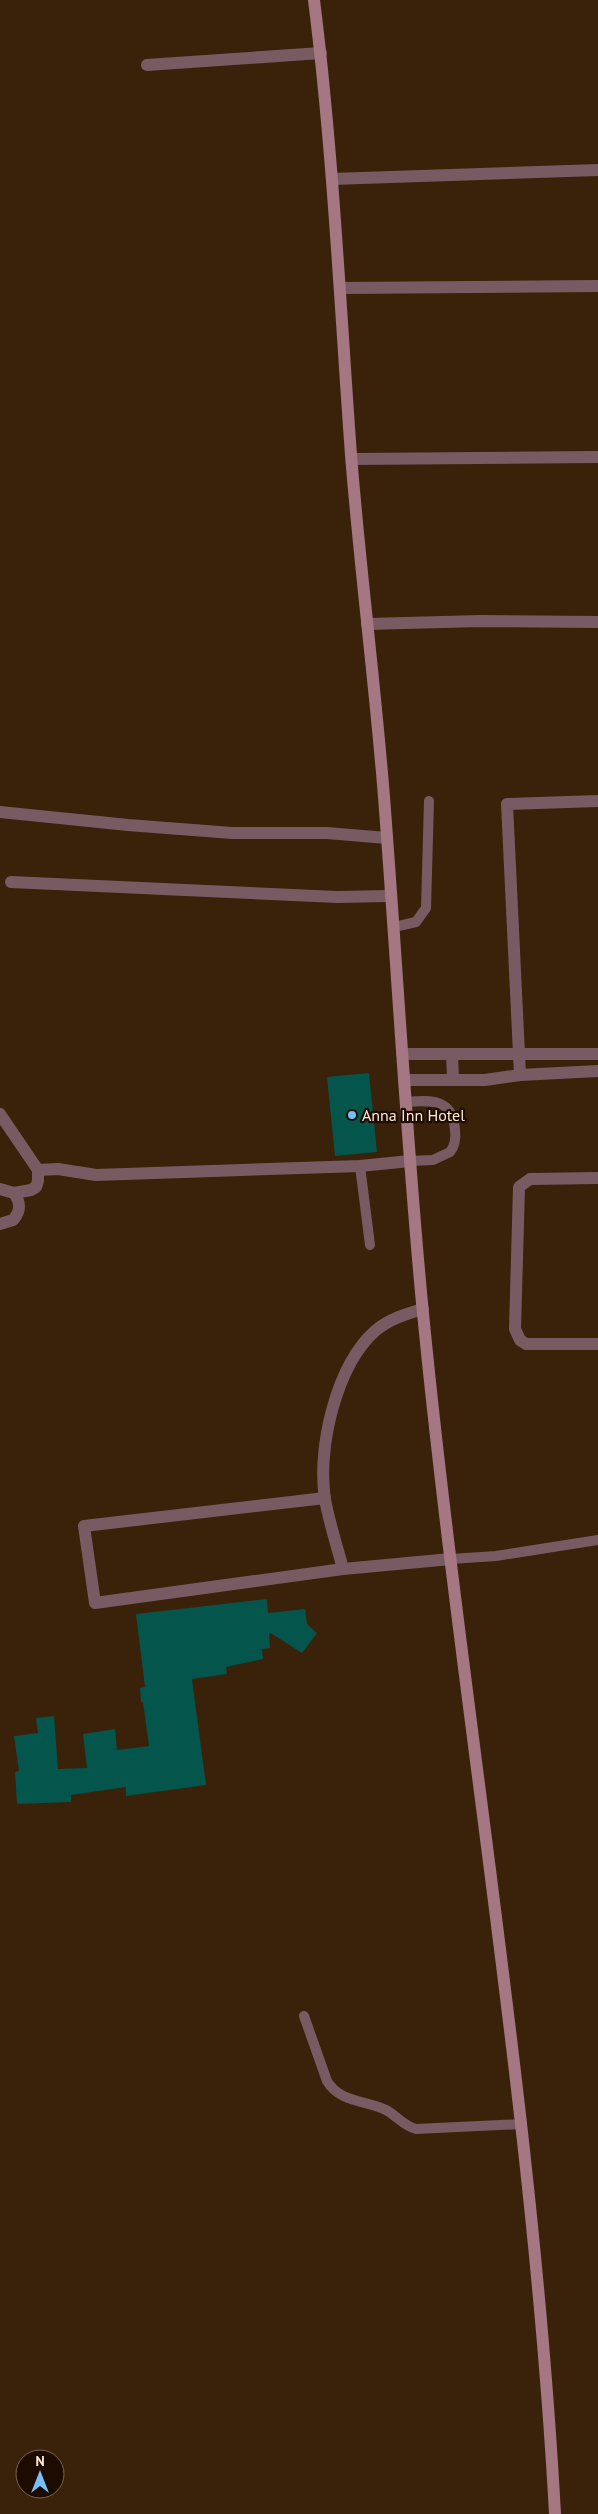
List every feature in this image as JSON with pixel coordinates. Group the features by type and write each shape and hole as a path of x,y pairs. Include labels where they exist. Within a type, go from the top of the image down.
{"main road":[{"path":"314,0 332,179 352,459 387,838 410,1161 423,1309 451,1559 522,2124 537,2279 555,2514"}],"street":[{"path":"147,65 320,53"},
{"path":"332,179 598,170"},
{"path":"340,288 598,286"},
{"path":"352,459 598,457"},
{"path":"367,624 481,620 598,622"},
{"path":"520,1075 507,804 598,801"},
{"path":"0,812 195,830 266,834 327,833 387,838"},
{"path":"11,882 337,897 390,896"},
{"path":"402,1054 484,1053 518,1056 598,1054"},
{"path":"452,1054 453,1079"},
{"path":"404,1080 484,1080 520,1075 598,1071"},
{"path":"0,1114 38,1170 38,1181 31,1190 14,1193 0,1189"},
{"path":"38,1170 58,1169 96,1175 360,1166 410,1161"},
{"path":"598,1178 530,1179 519,1186 515,1329 520,1340 526,1344 598,1344"},
{"path":"0,1224 8,1223 18,1215 20,1204 14,1193"},
{"path":"343,1569 325,1498 326,1447 329,1425 335,1404 352,1362 363,1344 387,1322 423,1309"},
{"path":"325,1498 84,1526 95,1603 343,1569 451,1559"}],"lane":[{"path":"394,927 416,922 426,908 429,801"},
{"path":"406,1102 433,1101 442,1104 449,1109 455,1124 455,1141 450,1152 433,1160 410,1161"},
{"path":"360,1166 370,1245"},
{"path":"451,1559 496,1556 598,1540"},
{"path":"304,2016 327,2081 331,2088 344,2097 380,2107 409,2127 416,2129 522,2124"}],"building":[{"name":"Anna Inn Hotel","path":"369,1073 377,1152 335,1156 327,1077"},
{"path":"267,1599 268,1613 305,1609 307,1624 317,1633 302,1653 269,1632 270,1648 262,1649 263,1659 226,1667 227,1674 192,1679 206,1785 126,1796 126,1787 71,1795 71,1802 17,1804 15,1772 19,1771 14,1736 38,1733 36,1718 54,1716 58,1769 87,1768 83,1734 115,1729 117,1750 149,1746 143,1702 141,1702 140,1688 145,1687 136,1614"}],"place":[{"name":"Anna Inn Hotel","path":"352,1115"}]}
